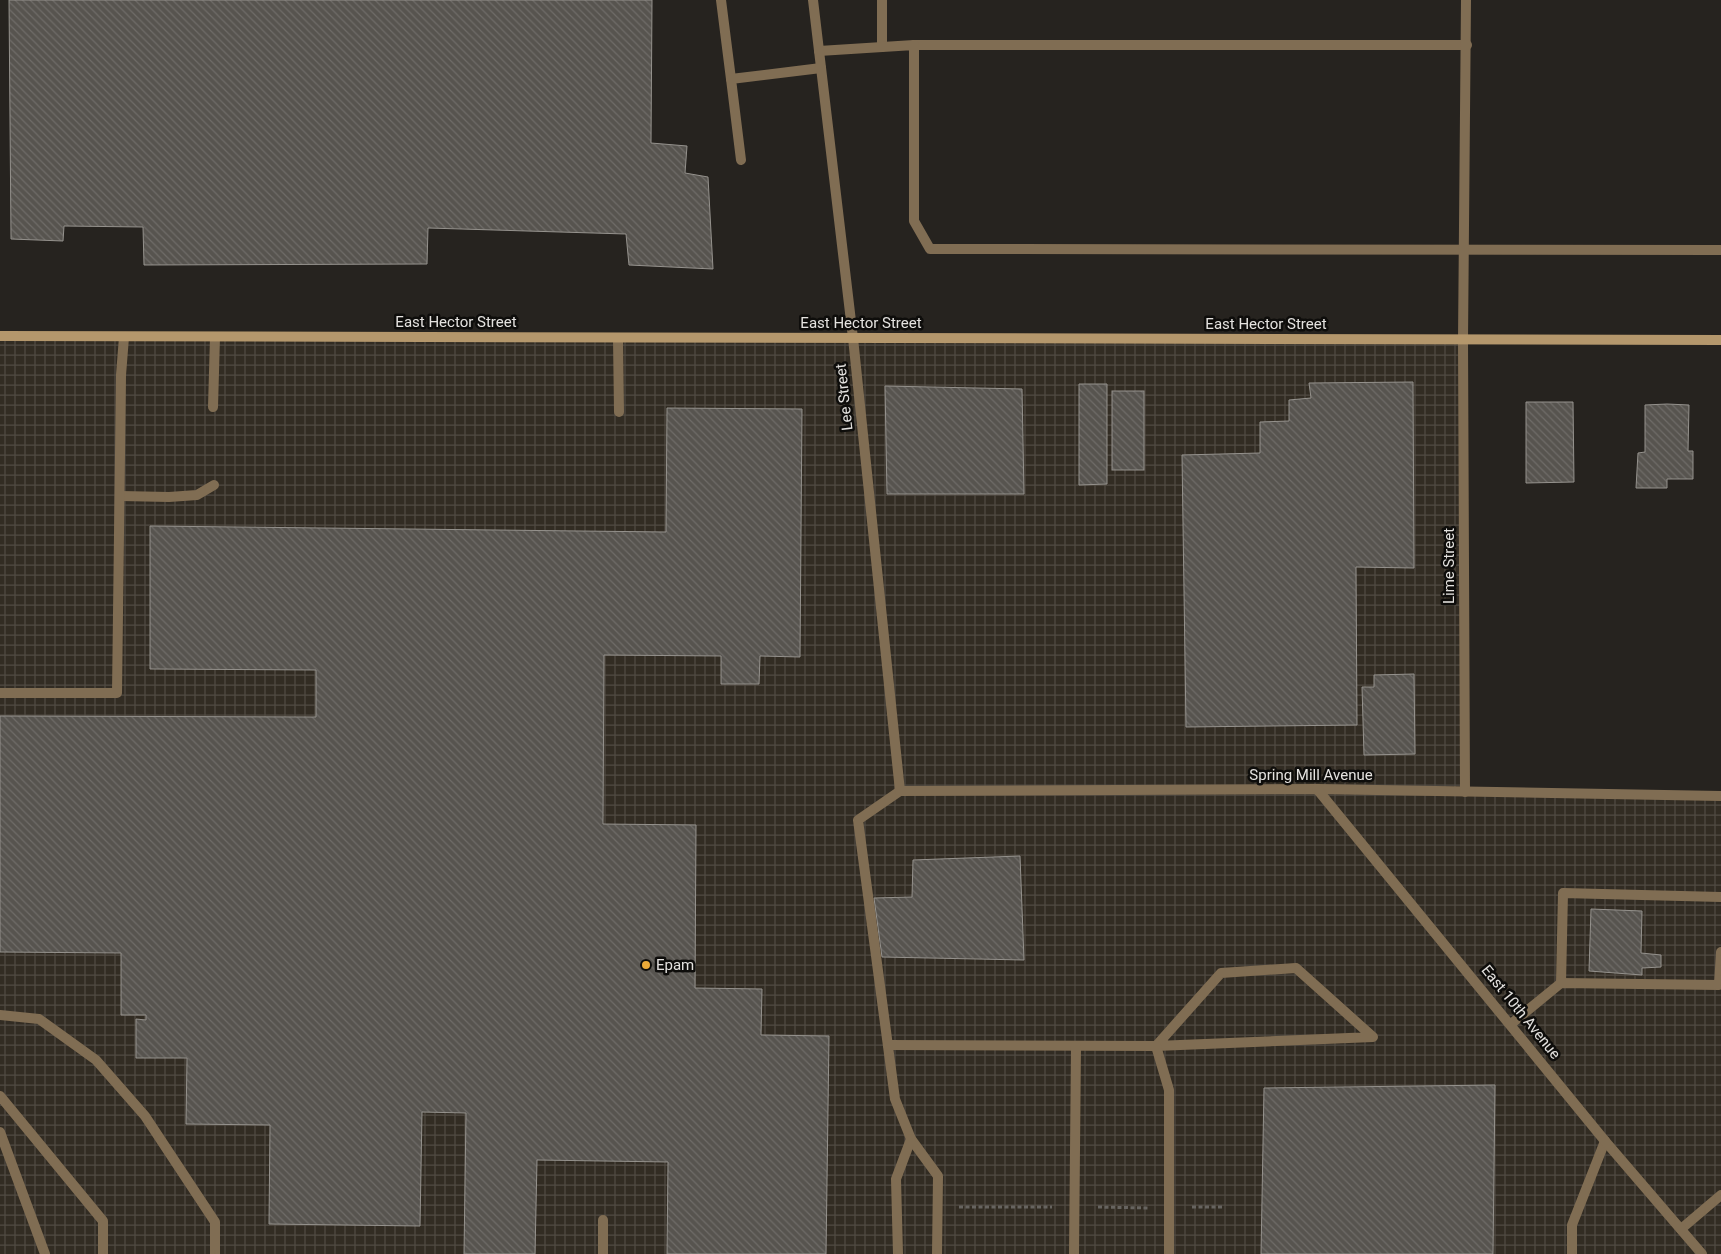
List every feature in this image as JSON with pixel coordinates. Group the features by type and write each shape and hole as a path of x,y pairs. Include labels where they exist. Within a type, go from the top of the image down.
{"main road":[{"name":"East Hector Street","path":"0,336 1721,340"}],"street":[{"path":"721,0 741,160"},
{"name":"Lee Street","path":"813,0 853,338 900,791"},
{"path":"882,0 882,47"},
{"name":"Lime Street","path":"1465,792 1463,340 1466,0"},
{"path":"819,51 914,45 1467,45"},
{"path":"914,45 914,221 930,249 1721,250"},
{"path":"731,79 821,68"},
{"path":"0,693 117,693 121,496 121,375 124,337"},
{"path":"214,407 215,337"},
{"path":"618,338 619,412"},
{"path":"121,496 169,497 197,495 214,485"},
{"name":"Spring Mill Avenue","path":"900,791 1317,789 1721,796"},
{"name":"East 10th Avenue","path":"1317,789 1606,1141 1702,1254"},
{"path":"900,791 858,820 895,1100 911,1139 938,1176 937,1254"},
{"path":"1561,983 1563,893 1721,897"},
{"path":"1511,1024 1561,983 1719,985 1721,952"},
{"path":"888,1045 1156,1046 1374,1037 1296,968 1221,973 1156,1046"},
{"path":"0,1015 39,1020 96,1060 145,1116 215,1222 215,1254"},
{"path":"1074,1254 1076,1046"},
{"path":"1156,1046 1170,1090 1169,1254"},
{"path":"0,1096 103,1222 103,1254"},
{"path":"0,1132 45,1254"},
{"path":"898,1254 896,1179 911,1139"},
{"path":"1572,1254 1572,1225 1606,1141"},
{"path":"1681,1229 1721,1196"},
{"path":"602,1220 603,1254"}],"path":[{"path":"938,1207 1059,1207"},
{"path":"1098,1207 1154,1208"},
{"path":"1191,1207 1224,1207"}],"shaded area":[{"path":"0,336 1463,340 1465,792 1721,795 1721,1254 0,1254"}],"building":[{"path":"9,0 652,0 651,143 687,146 685,173 708,177 713,269 629,265 626,234 428,228 427,264 144,265 143,227 64,226 63,241 11,239"},
{"path":"1413,382 1414,568 1356,567 1357,725 1186,727 1182,455 1260,453 1260,422 1289,421 1289,400 1311,398 1309,383"},
{"path":"1079,384 1107,384 1107,484 1079,485"},
{"path":"885,386 1022,389 1024,494 887,494"},
{"path":"1112,391 1144,391 1144,470 1112,470"},
{"path":"1526,402 1573,402 1574,482 1526,483"},
{"path":"1645,405 1689,405 1688,451 1693,451 1693,479 1667,479 1667,488 1636,488 1638,453 1645,452"},
{"path":"667,408 802,409 800,657 760,656 759,684 721,684 721,656 604,655 603,824 696,825 695,988 762,989 761,1035 829,1036 826,1254 667,1254 668,1162 537,1160 535,1254 464,1254 466,1113 422,1112 420,1226 269,1224 270,1125 186,1124 187,1058 136,1058 136,1019 146,1020 146,1015 121,1015 121,953 0,952 0,716 316,717 316,670 150,669 150,526 666,532"},
{"path":"1414,674 1415,754 1364,755 1362,687 1374,687 1374,675"},
{"path":"1020,856 1024,960 882,957 874,898 912,897 913,860"},
{"path":"1591,909 1642,911 1641,953 1661,955 1661,967 1642,968 1642,975 1589,971"},
{"path":"1495,1085 1493,1254 1261,1254 1264,1088"}],"place":[{"name":"Epam","path":"646,965"}]}
